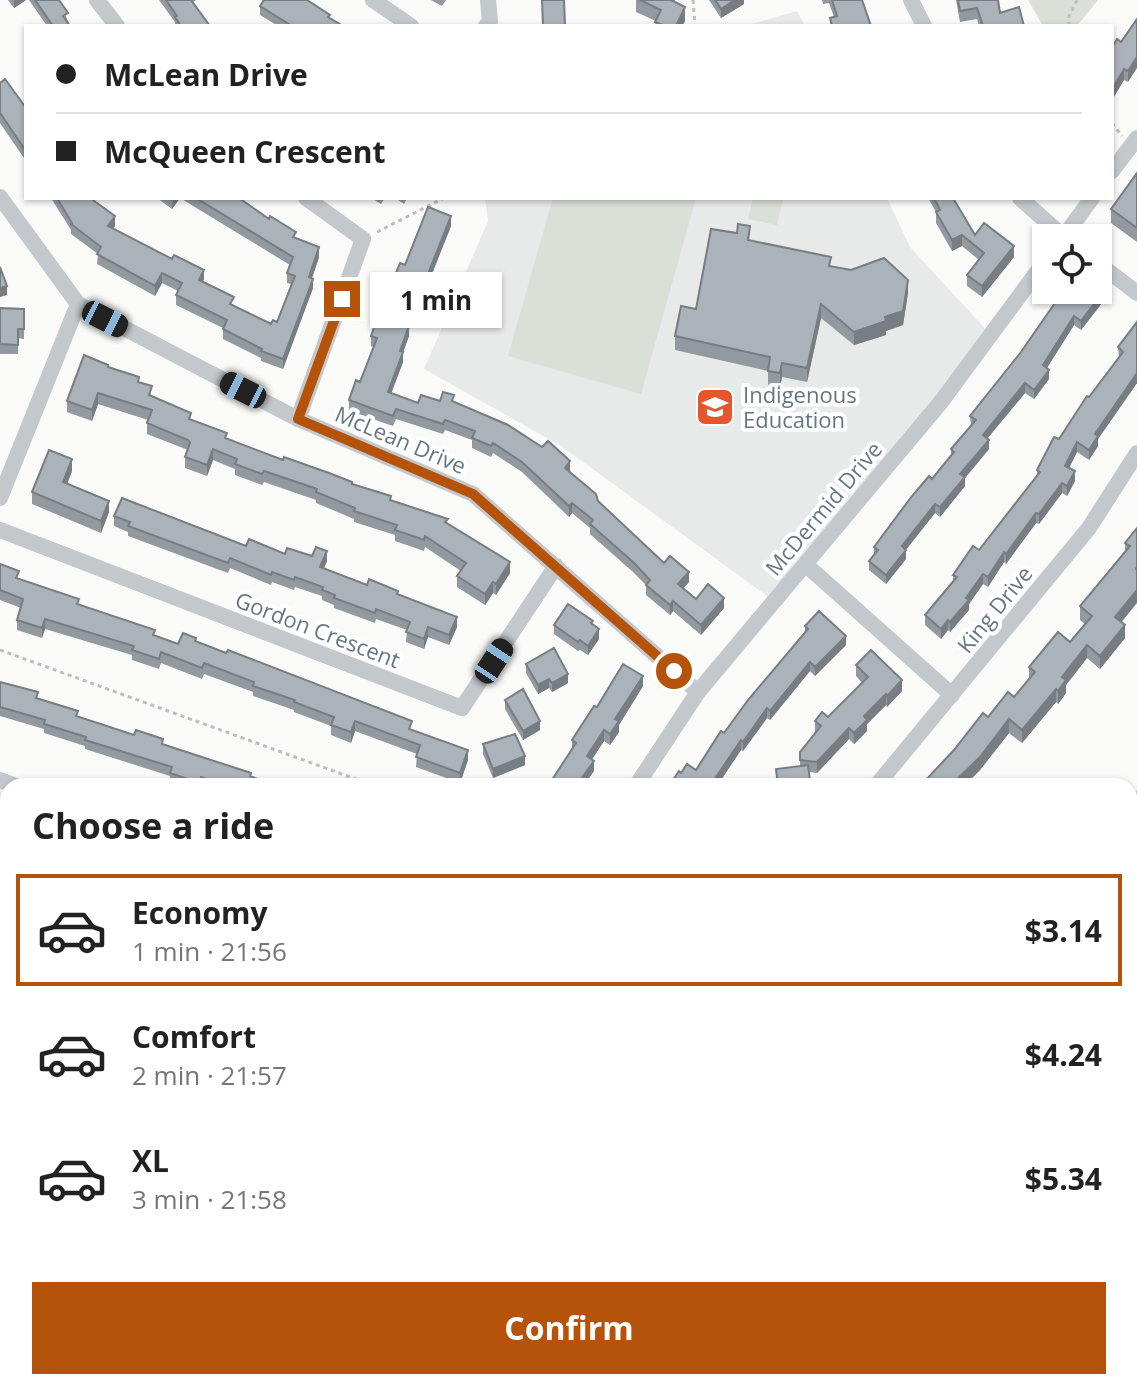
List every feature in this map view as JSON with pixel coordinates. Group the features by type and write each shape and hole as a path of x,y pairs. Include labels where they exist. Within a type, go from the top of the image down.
{"street":[{"path":"97,0 115,24"},
{"path":"373,0 408,24"},
{"path":"488,0 488,24"},
{"path":"911,0 923,24"},
{"path":"1114,168 1137,138"},
{"name":"McLean Drive","path":"0,197 78,304 298,419 473,494 698,692"},
{"path":"298,419 363,239 309,200"},
{"path":"1022,200 1049,224"},
{"path":"1074,224 1091,200"},
{"path":"1112,274 1137,293"},
{"name":"McDermid Drive","path":"641,778 698,692 941,402 1032,279"},
{"path":"0,498 78,304"},
{"name":"King Drive","path":"883,778 1089,528 1137,453"},
{"name":"Gordon Crescent","path":"0,530 462,708 556,566"},
{"path":"805,564 952,695"}],"path":[{"path":"693,0 695,24"},
{"path":"1069,24 1069,16 1077,0"},
{"path":"363,239 440,200"},
{"path":"0,650 353,778"}],"shaded area":[{"path":"1028,0 1098,0 1079,24 1042,24"},
{"path":"797,11 804,24 752,24"},
{"name":"Indigenous Education","path":"485,200 888,200 910,247 992,336 781,606 561,446 424,369 488,221"},
{"path":"552,200 695,200 641,394 508,356"},
{"path":"753,200 783,200 777,225 748,219"}],"building":[{"path":"35,0 59,0 68,13 63,16 69,24 52,24"},
{"path":"166,0 191,0 209,24 180,24"},
{"path":"264,0 307,0 340,24 289,24 260,6"},
{"path":"542,0 564,0 565,24 543,24"},
{"path":"640,0 671,0 685,7 677,24 655,22 661,10"},
{"path":"715,0 735,0 721,9"},
{"path":"832,0 862,0 870,24 832,24 830,18 837,16"},
{"path":"958,0 998,0 1000,13 1019,7 1023,24 982,24 977,8 960,11"},
{"path":"1137,19 1137,57 1128,71 1124,69 1114,86 1114,44 1117,39 1121,42"},
{"path":"5,79 24,105 24,148 0,113 0,83"},
{"path":"1137,173 1137,228 1111,209"},
{"path":"58,200 93,200 115,216 108,226 172,259 174,255 204,270 199,280 234,297 230,304 271,324 273,320 277,322 295,276 287,273 293,257 199,200 242,200 269,219 270,216 296,232 293,237 319,247 309,277 313,279 283,359 261,351 223,329 227,320 176,295 182,283 162,273 155,286 97,254 101,247 72,223"},
{"path":"935,200 954,200 975,235 984,223 1014,246 982,286 967,275 984,253 962,235 952,240 936,212 940,210"},
{"path":"428,207 451,216 416,304 409,301 401,323 409,326 388,392 418,403 421,395 440,401 443,392 454,395 452,401 508,425 542,447 548,441 570,461 565,468 596,494 598,501 664,563 670,556 689,572 678,584 696,599 708,584 724,598 701,625 673,601 670,605 646,585 650,580 590,524 593,520 572,503 569,506 522,462 493,443 491,446 472,438 475,431 445,420 443,424 396,409 393,416 349,400 356,380 360,382 377,338 371,336 378,316 382,317 386,306 391,308 401,281 394,278 400,263 405,265"},
{"path":"738,224 750,226 748,240 831,257 829,266 851,270 884,258 908,280 903,311 885,317 886,321 854,332 821,304 807,368 782,363 780,373 768,371 770,357 675,336 681,306 696,309 711,229 737,233"},
{"path":"0,267 7,286 0,288"},
{"path":"1054,304 1094,304 1081,321 1074,316 1043,365 1049,370 1034,390 1025,383 983,435 989,440 960,474 965,477 940,507 935,504 902,546 906,550 886,575 869,561 878,550 874,547 912,496 929,476 932,479 954,452 951,449 976,420 970,416"},
{"path":"0,308 24,309 24,329 18,329 18,345 0,344"},
{"path":"1137,322 1137,373 1095,434 1098,436 1089,450 1077,442 1065,466 1075,471 1067,486 1062,483 1006,554 1004,552 988,577 983,574 966,598 969,600 941,629 925,615 957,577 953,575 973,546 979,550 1040,472 1037,470 1054,437 1059,439 1087,396 1123,352 1118,347"},
{"path":"84,355 139,377 138,382 152,386 149,395 191,413 189,419 227,433 225,438 329,473 391,496 390,500 448,519 445,522 510,562 496,584 493,582 485,594 457,576 466,563 425,536 424,540 395,530 397,525 354,511 355,508 316,492 317,489 235,464 237,459 213,449 207,465 185,457 190,443 188,440 147,423 152,410 98,393 92,410 67,401"},
{"path":"49,450 72,459 63,482 109,501 101,521 32,492"},
{"path":"122,498 246,546 249,539 285,554 287,548 312,556 316,547 327,551 320,567 367,585 369,579 398,591 397,594 457,617 449,635 428,627 424,639 406,632 410,622 334,598 335,595 322,590 323,587 295,577 294,580 272,572 271,575 230,558 228,563 128,526 130,522 114,516"},
{"path":"1137,528 1137,590 1115,617 1125,625 1100,656 1087,645 1062,677 1066,680 1058,691 1056,689 1022,730 1009,719 980,757 958,778 928,778 983,713 988,717 1008,692 1014,697 1035,672 1029,667 1058,632 1070,642 1092,616 1080,606 1130,546 1125,543"},
{"path":"0,564 19,571 16,578 79,599 77,604 155,630 153,635 178,644 183,633 226,653 228,650 412,721 409,729 468,750 460,773 416,757 420,745 355,721 351,732 331,725 334,717 253,686 254,682 204,663 202,668 161,652 159,659 132,650 134,646 45,619 42,628 17,620 23,599 0,590"},
{"path":"568,604 593,621 591,623 599,629 588,646 554,625"},
{"path":"819,611 846,636 815,667 810,662 770,711 767,708 715,778 674,778 687,764 696,770 721,731 724,733 808,629 805,626"},
{"path":"554,648 568,674 552,683 549,679 538,685 526,664"},
{"path":"871,650 902,680 864,716 867,720 854,733 849,728 817,762 800,760 800,752 821,726 815,721 822,712 828,717 868,677 856,665"},
{"path":"623,664 643,676 615,719 619,721 610,734 604,730 587,756 594,761 582,778 553,778 576,743 572,740"},
{"path":"0,682 38,692 36,698 78,711 76,716 134,735 136,730 163,739 162,744 251,773 250,776 255,778 184,778 170,773 172,767 85,740 86,737 44,724 45,720 0,707"},
{"path":"523,689 540,721 523,731 505,700"},
{"path":"515,734 525,756 493,769 483,744"},
{"path":"808,765 810,778 777,778 776,769"}],"place":[{"name":"Indigenous Education","path":"715,407"}],"route":[{"path":"342,299 298,419 473,494 674,671"}]}
